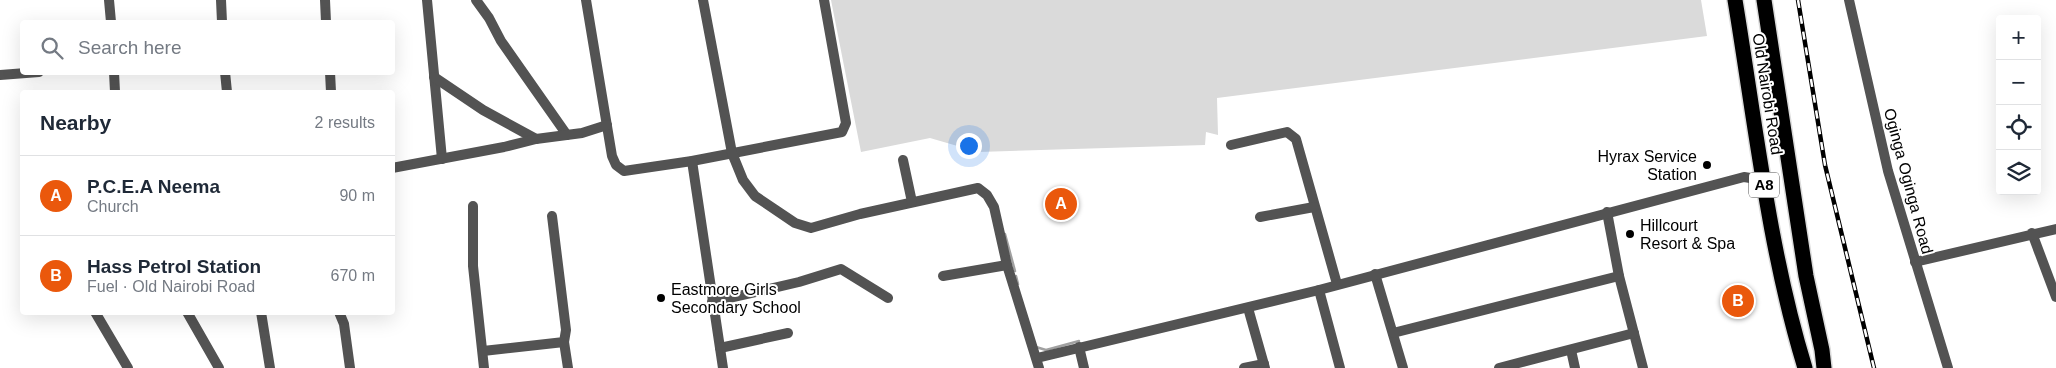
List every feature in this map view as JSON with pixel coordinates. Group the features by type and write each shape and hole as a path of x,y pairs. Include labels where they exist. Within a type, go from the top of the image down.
{"highway":[{"name":"Old Nairobi Road","path":"1735,0 1763,180 1804,365"},
{"name":"Old Nairobi Road","path":"1764,0 1806,276 1824,368"},
{"path":"1822,350 1830,368"}],"street":[{"path":"109,0 110,20"},
{"path":"221,0 222,20"},
{"path":"325,0 326,20"},
{"path":"426,0 442,159"},
{"path":"476,0 489,18 501,42 567,135"},
{"path":"586,0 612,156 616,165 624,171 692,161 842,132 846,123 824,0"},
{"path":"703,0 732,153 749,190 802,227 811,228 912,202 978,188 987,195 994,207 1007,265 1038,363 1079,347 1319,290 1744,177 1763,180"},
{"name":"Oginga Oginga Road","path":"1849,0 1888,171 1948,368"},
{"path":"0,76 20,74"},
{"path":"114,75 116,90"},
{"path":"225,75 227,90"},
{"path":"330,75 331,90"},
{"path":"434,78 483,110 536,139"},
{"path":"395,167 536,139 567,135 607,125"},
{"path":"1231,145 1279,133 1287,132 1293,135 1299,147 1314,207 1337,284"},
{"path":"903,160 912,202"},
{"path":"692,161 723,368"},
{"path":"473,206 473,266 484,368"},
{"path":"1260,217 1314,207"},
{"path":"1607,212 1619,276 1643,368"},
{"path":"552,216 566,330 564,342 568,368"},
{"path":"1915,262 2032,233 2056,229"},
{"path":"2032,233 2056,297"},
{"path":"943,276 1007,265"},
{"path":"712,302 841,269 888,298"},
{"path":"1375,274 1403,368"},
{"path":"1393,333 1619,276"},
{"path":"1319,290 1340,368"},
{"path":"1244,368 1265,366 1248,308"},
{"path":"97,315 128,368"},
{"path":"189,315 220,368"},
{"path":"261,315 270,368"},
{"path":"340,315 344,324 350,368"},
{"path":"720,348 788,333"},
{"path":"1499,368 1634,333"},
{"path":"483,351 564,342"},
{"path":"1079,347 1084,368"},
{"path":"1571,350 1575,368"}],"shaded area":[{"path":"831,0 1701,0 1707,36 1217,98 1218,135 1206,132 1205,145 978,152 930,138 861,152"}],"waterway":[{"path":"1005,234 1015,271"},
{"path":"1016,276 1018,284"},
{"path":"1036,347 1046,350 1079,341"}],"railway":[{"path":"1798,0 1825,165 1874,368"}],"place":[{"name":"Hyrax Service Station","path":"1707,165"},
{"name":"P.C.E.A Neema","path":"1061,204"},
{"name":"Hillcourt Resort & Spa","path":"1630,234"},
{"name":"Eastmore Girls Secondary School","path":"661,298"},
{"name":"Hass Petrol Station","path":"1738,301"}]}
